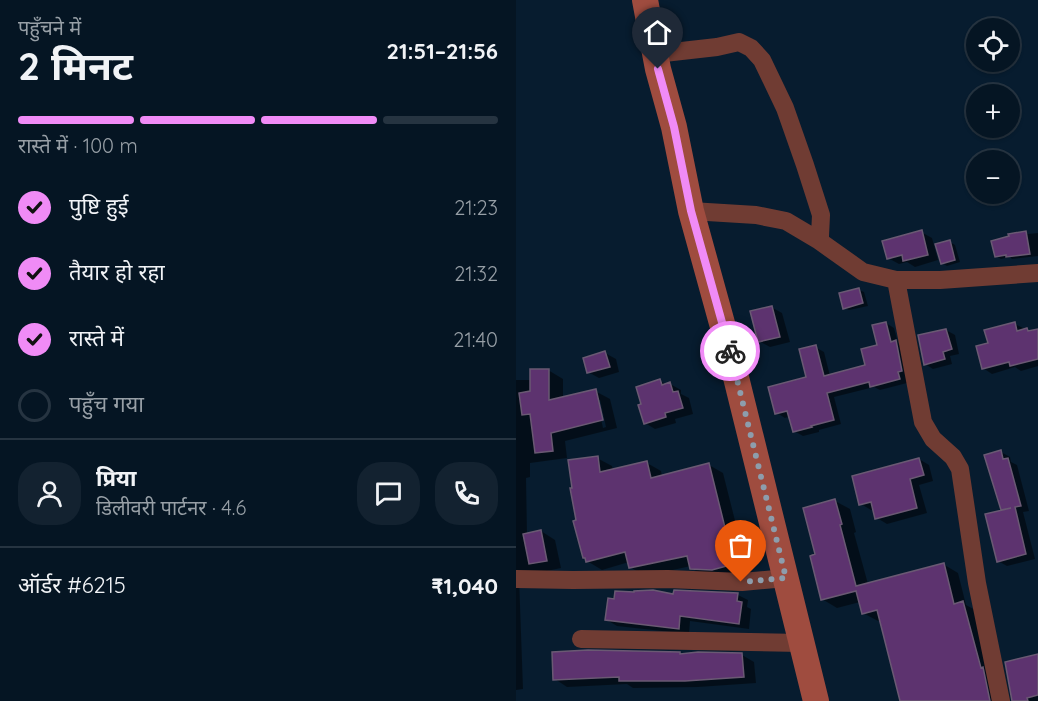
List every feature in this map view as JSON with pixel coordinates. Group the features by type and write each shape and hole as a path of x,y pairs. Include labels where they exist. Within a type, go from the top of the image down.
{"main road":[{"path":"645,0 658,69 674,127 691,211 728,345 816,701"}],"street":[{"path":"655,54 717,47 739,42 751,48 762,60 785,108 805,165 820,215 818,240"},
{"path":"691,211 756,215 786,221 818,240 863,272 896,280 940,280 1038,273"},
{"path":"896,280 923,422 933,439 953,457 960,468 976,583 1001,701"},
{"path":"516,579 668,579 741,582 786,578"},
{"path":"581,639 801,643"}],"building":[{"path":"922,230 928,255 903,261 902,255 887,259 882,241"},
{"path":"1026,231 1030,254 995,257 991,241 1009,236 1008,234"},
{"path":"950,240 955,260 941,264 935,244"},
{"path":"859,288 863,303 843,309 839,293"},
{"path":"772,306 780,337 758,342 750,311"},
{"path":"886,322 891,342 896,340 902,371 898,372 900,379 870,387 869,382 827,393 834,420 812,427 793,432 787,411 775,414 768,387 806,377 799,349 816,345 824,376 865,365 861,349 877,345 872,325"},
{"path":"1015,322 1017,331 1027,328 1028,331 1038,329 1038,359 1010,366 1009,362 982,369 976,346 988,343 984,330"},
{"path":"946,329 952,349 943,352 945,359 924,365 918,335"},
{"path":"605,351 610,367 587,373 583,358"},
{"path":"530,369 549,369 549,400 596,389 603,420 551,433 553,451 535,453 530,414 522,415 519,393 530,391"},
{"path":"660,379 662,385 670,382 673,392 678,391 683,408 665,413 666,417 644,424 638,405 641,404 636,387"},
{"path":"1001,450 1003,459 1008,458 1021,506 1015,507 1026,554 997,562 985,514 1011,508 1001,510 984,455"},
{"path":"598,456 600,472 647,461 651,478 709,463 734,564 712,570 690,569 687,556 629,568 625,552 586,562 573,521 576,520 568,460"},
{"path":"919,458 924,475 910,479 917,508 875,519 871,502 859,505 852,476"},
{"path":"835,499 856,586 944,563 954,604 963,601 981,668 983,667 990,701 900,701 877,610 862,614 856,591 821,600 810,556 815,554 803,508"},
{"path":"541,530 547,561 529,564 523,534"},
{"path":"653,590 673,594 674,590 738,593 737,601 742,602 739,624 680,616 679,629 605,620 608,598 614,599 615,591"},
{"path":"588,650 680,652 680,654 742,653 744,677 685,681 619,681 619,677 553,680 552,652"},
{"path":"1038,654 1038,695 1027,698 1028,701 1012,701 1005,662"}],"way so far":[{"path":"730,351 786,578 741,582"}],"route":[{"path":"658,69 674,127 691,211 730,351"}]}
